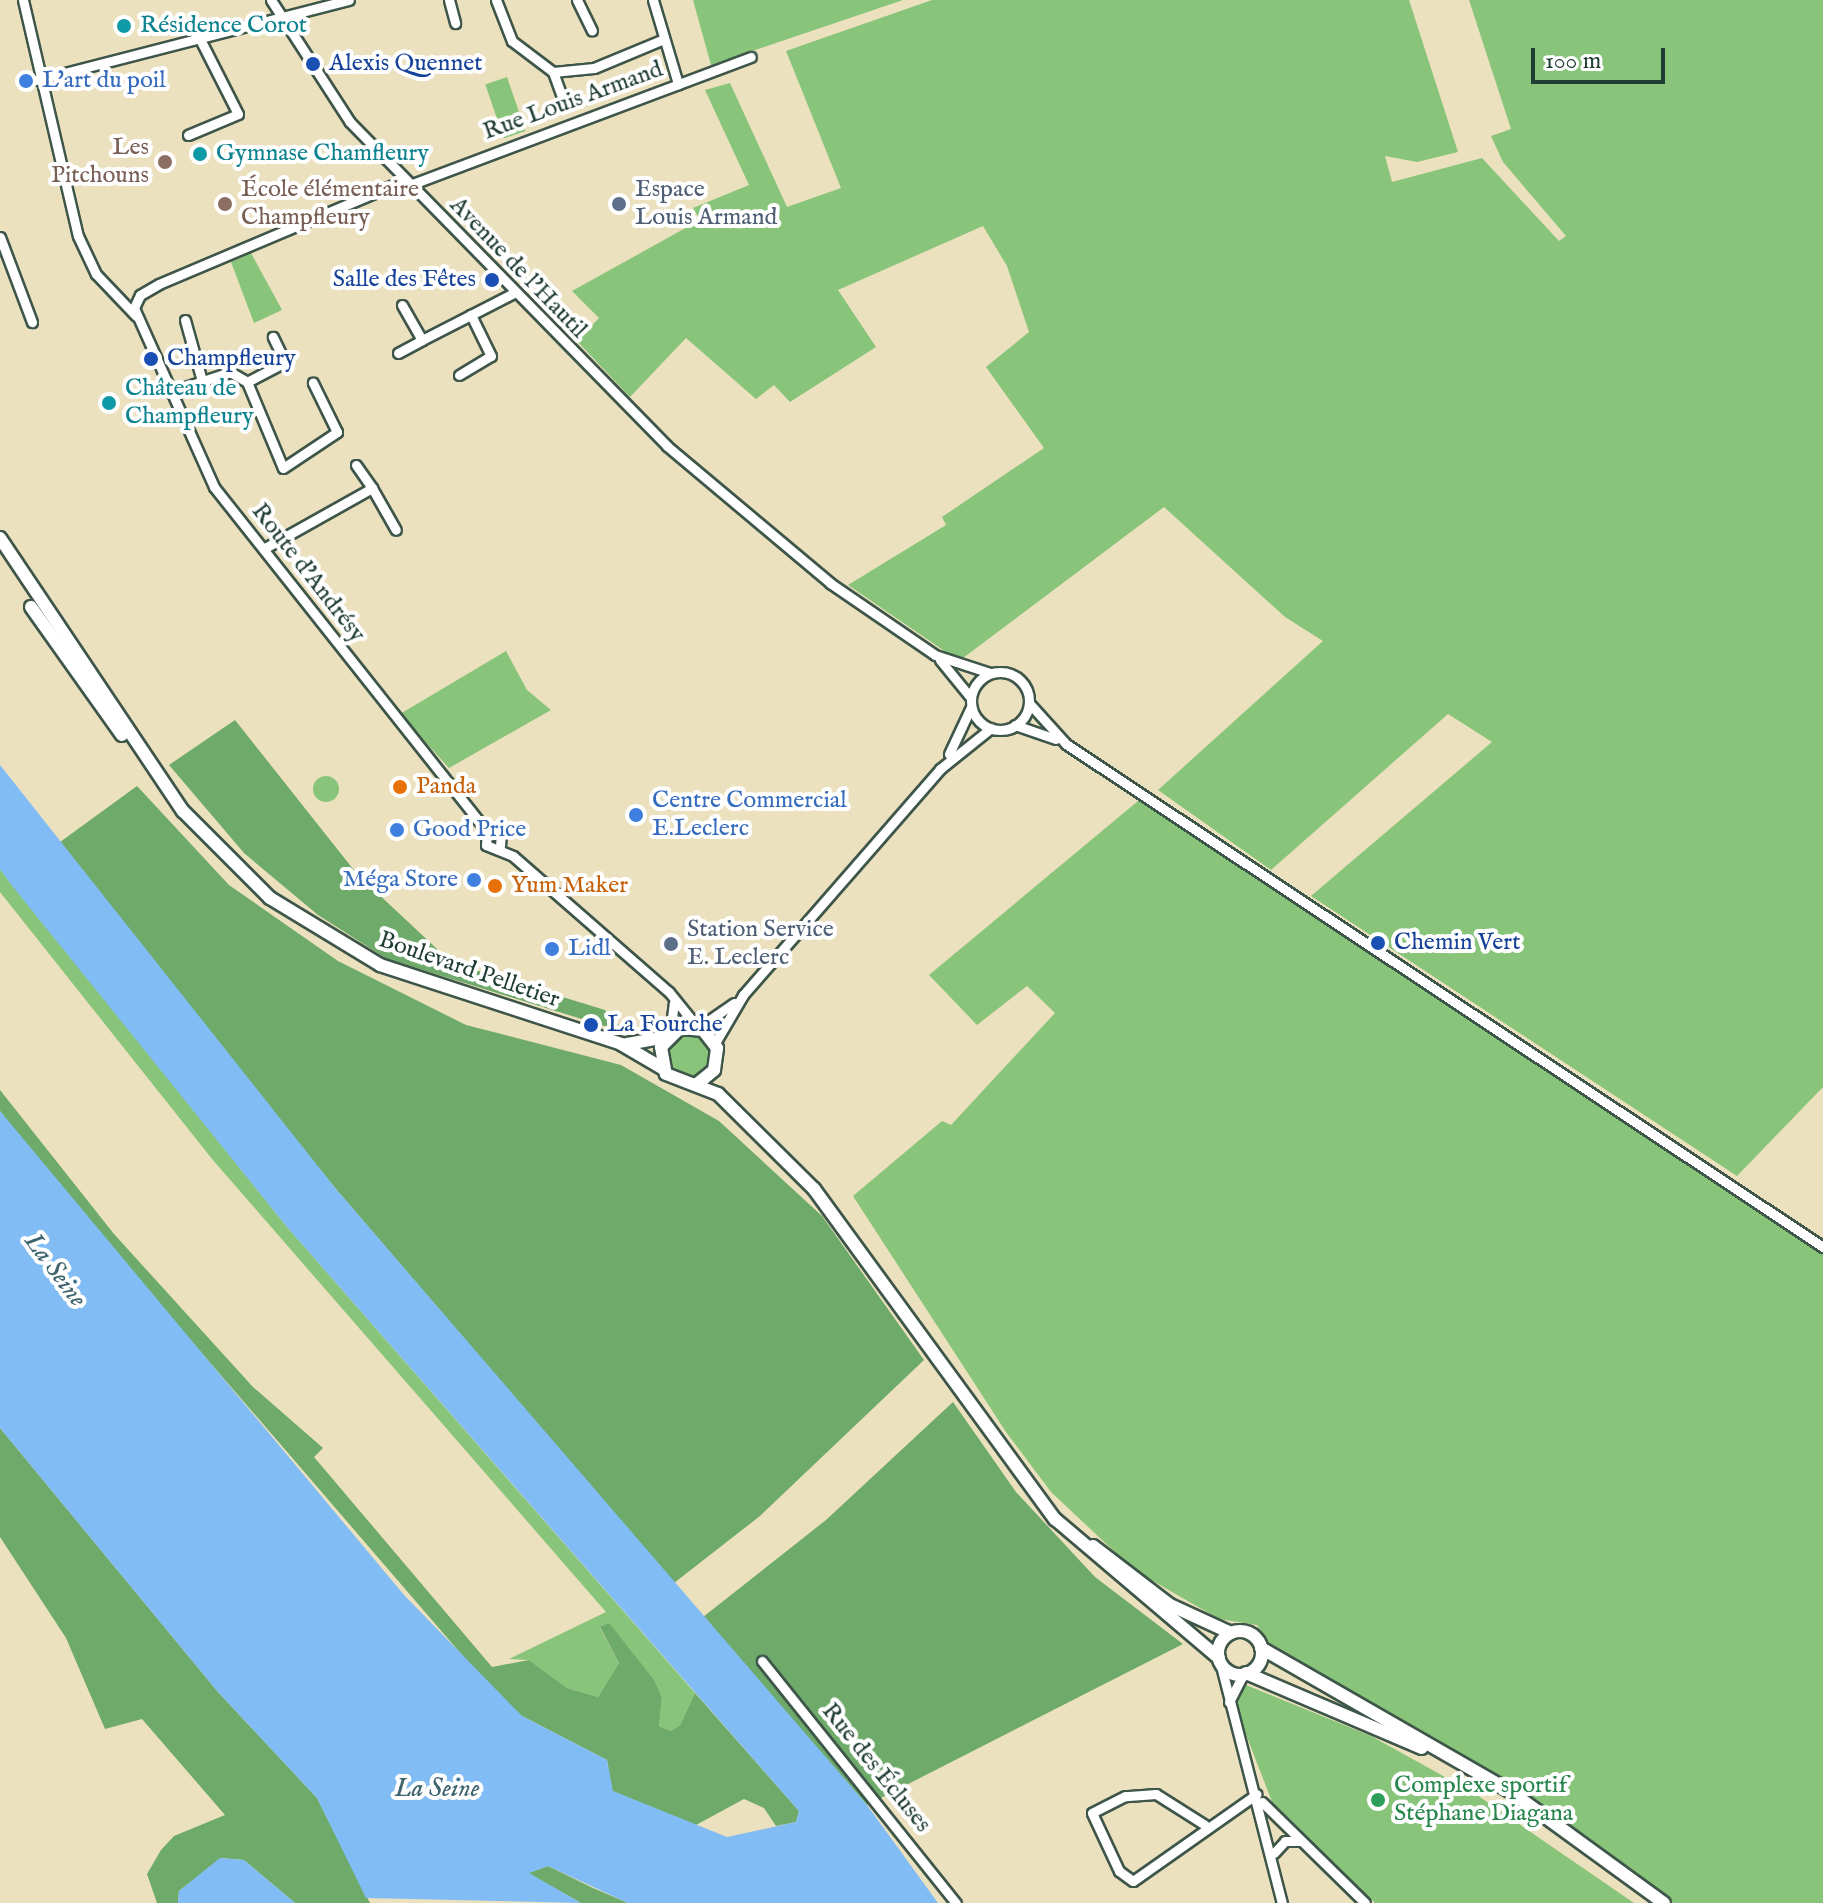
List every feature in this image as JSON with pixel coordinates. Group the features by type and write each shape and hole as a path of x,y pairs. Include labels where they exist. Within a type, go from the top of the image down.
{"main road":[{"name":"Boulevard Pelletier","path":"0,538 142,754"},
{"name":"Boulevard Pelletier","path":"0,550 43,625 215,848 305,923 405,976 621,1044 662,1068"},
{"path":"1655,1903 1453,1765 1244,1674 1219,1660 1055,1519 843,1222 721,1096 697,1084 675,1081 662,1068 668,1036 698,1028 715,1043 715,1068 731,1099 849,1219 1062,1516 1151,1593 1231,1633 1251,1634 1261,1648 1511,1792 1664,1903"},
{"name":"Boulevard Pelletier","path":"621,1044 668,1036"},
{"path":"697,1084 715,1068"},
{"path":"1219,1660 1231,1633"},
{"path":"1244,1674 1259,1662 1261,1648"}],"street":[{"name":"Route d'Andrésy","path":"23,0 37,80 78,236 92,268 136,316 210,480 487,831 486,845 500,846 674,999 698,1028"},
{"name":"Avenue de l'Hautil","path":"271,0 280,20 330,98 592,373 777,541 935,655"},
{"path":"37,80 201,41 349,0"},
{"path":"449,0 455,23"},
{"path":"496,0 512,41 553,72 565,105"},
{"path":"577,0 592,31"},
{"path":"653,0 678,84"},
{"path":"553,72 594,68 664,39"},
{"path":"188,135 238,114 201,41"},
{"name":"Rue Louis Armand","path":"120,298 142,292 407,182 751,57"},
{"path":"0,237 32,322"},
{"path":"136,316 142,292"},
{"path":"398,353 514,293"},
{"path":"402,305 422,340"},
{"path":"459,375 491,356 471,315"},
{"path":"185,320 202,381"},
{"path":"247,382 285,362 273,337"},
{"path":"170,392 230,372 247,382 283,468 337,432 313,383"},
{"path":"356,465 396,530"},
{"path":"265,548 372,488"},
{"path":"935,655 990,673 1018,678 1029,703 1066,744"},
{"path":"935,655 991,728"},
{"path":"940,769 971,702 990,673"},
{"path":"1015,725 1029,703"},
{"path":"715,1043 743,995 940,769 991,728 1015,725 1066,744 1823,1247"},
{"path":"698,1028 743,995"},
{"path":"668,1036 674,999"},
{"path":"1219,1660 1274,1853 1282,1903"},
{"name":"Rue des Écluses","path":"762,1661 956,1903"},
{"path":"1229,1702 1244,1674"},
{"path":"1205,1825 1156,1794 1125,1796 1092,1813 1128,1881 1168,1861 1205,1825 1258,1796"},
{"path":"1258,1796 1365,1903"},
{"path":"1274,1853 1285,1841 1300,1841"}],"green space":[{"path":"693,0 903,0 711,65"},
{"path":"932,0 1409,0 1458,152 1417,162 1385,156 1392,182 1482,158 1559,241 1566,236 1503,162 1491,136 1511,129 1469,0 1823,0 1823,1087 1737,1176 1311,896 1492,742 1448,714 1271,870 1158,790 1323,641 1285,617 1164,507 959,661 848,585 946,525 942,517 1044,448 986,367 1029,332 1007,266 983,226 838,290 876,347 790,402 774,385 756,399 686,338 630,397 577,341 599,318 572,291 700,220 693,208 749,185 705,90 730,83 787,207 841,188 786,51"},
{"path":"507,77 526,131 504,138 485,84"},
{"path":"251,253 282,310 254,323 231,262"},
{"path":"506,651 527,690 551,710 449,768 400,714"},
{"path":"235,720 357,874 452,963 605,1010 627,1033 387,959 318,915 244,853 169,765"},
{"path":"326,776 335,780 339,789 335,798 326,802 317,798 313,789 317,780"},
{"path":"137,786 229,885 338,961 466,1025 621,1065 719,1121 822,1216 924,1360 760,1516 674,1583 336,1189 56,845"},
{"path":"1144,796 1823,1247 1823,1903 1674,1903 1526,1793 1273,1649 1257,1625 1219,1619 1134,1570 1051,1492 1006,1432 853,1196 942,1121 951,1125 1055,1013 1027,986 977,1025 929,975"},
{"path":"0,869 287,1227 695,1693 680,1725 671,1731 659,1726 662,1698 609,1623 600,1628 619,1663 598,1697 567,1688 529,1660 509,1659 606,1612 212,1159 0,892"},
{"path":"689,1033 705,1040 712,1056 705,1072 689,1079 673,1072 666,1056 673,1040"},
{"path":"0,1090 114,1234 253,1387 323,1448 314,1457 492,1667 529,1660 567,1688 598,1697 619,1663 600,1627 609,1623 654,1680 662,1698 659,1726 671,1731 680,1725 695,1693 799,1811 796,1822 776,1826 764,1808 744,1799 696,1825 612,1791 607,1760 522,1716 487,1684 39,1164 0,1111"},
{"path":"953,1402 1016,1492 1095,1577 1183,1644 867,1805 703,1617 826,1520"},
{"path":"0,1428 218,1692 317,1798 370,1903 295,1903 244,1860 221,1858 179,1891 178,1903 157,1903 147,1874 161,1850 174,1836 225,1815 142,1719 105,1729 66,1638 0,1537"},
{"name":"Complexe sportif Stéphane Diagana","path":"1246,1685 1371,1736 1474,1793 1634,1903 1375,1903 1274,1807 1235,1706 1237,1690"},
{"path":"548,1866 628,1903 581,1903 528,1873"}],"water":[{"name":"La Seine","path":"0,765 336,1189 867,1805 938,1903 628,1903 548,1866 529,1873 581,1903 366,1898 317,1798 218,1692 0,1428 0,1111 404,1595 522,1716 607,1760 613,1791 727,1837 796,1822 799,1811 287,1227 13,887 0,869"},
{"path":"220,1858 244,1860 295,1903 178,1903 179,1891"}],"place":[{"name":"Résidence Corot","path":"124,26"},
{"name":"Alexis Quennet","path":"313,64"},
{"name":"L'art du poil","path":"26,81"},
{"name":"Gymnase Chamfleury","path":"200,154"},
{"name":"Les Pitchouns","path":"165,162"},
{"name":"École élémentaire Champfleury","path":"225,204"},
{"name":"Espace Louis Armand","path":"619,204"},
{"name":"Salle des Fêtes","path":"492,280"},
{"name":"Champfleury","path":"151,359"},
{"name":"Château de Champfleury","path":"109,403"},
{"name":"Panda","path":"400,787"},
{"name":"Centre Commercial E.Leclerc","path":"636,815"},
{"name":"Good Price","path":"397,830"},
{"name":"Méga Store","path":"474,880"},
{"name":"Yum Maker","path":"495,886"},
{"name":"Chemin Vert","path":"1378,943"},
{"name":"Station Service E. Leclerc","path":"671,944"},
{"name":"Lidl","path":"552,949"},
{"name":"La Fourche","path":"591,1025"},
{"name":"Complexe sportif Stéphane Diagana","path":"1378,1800"}]}
